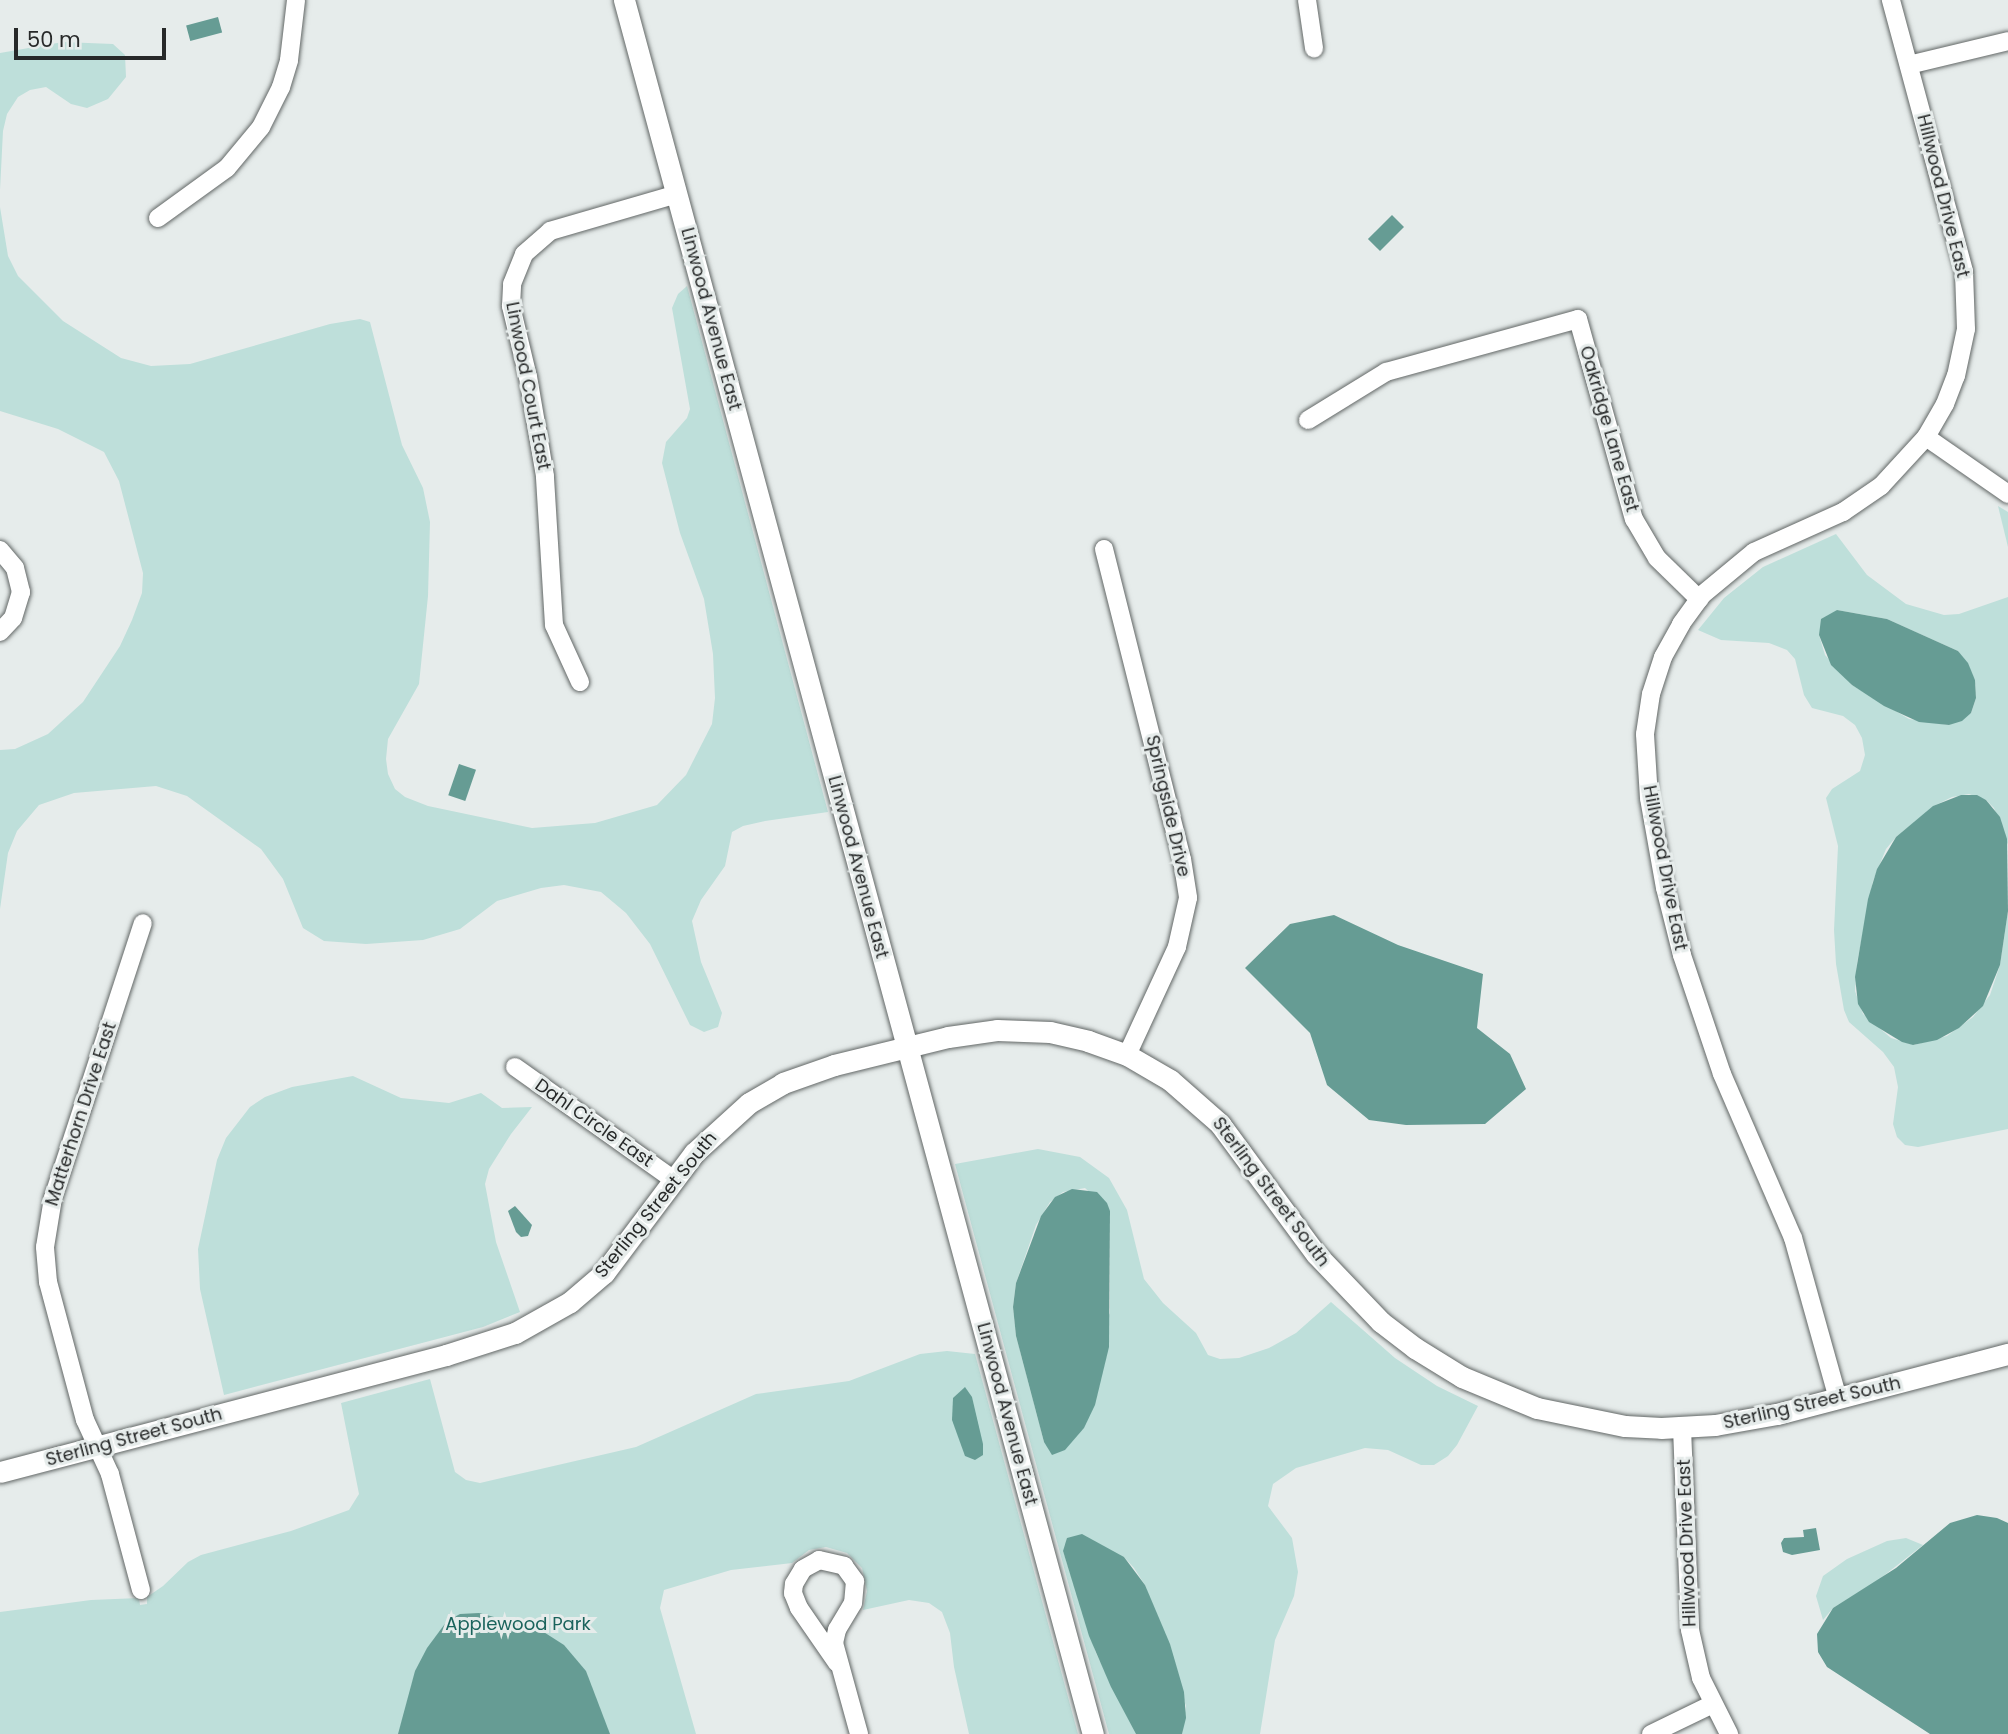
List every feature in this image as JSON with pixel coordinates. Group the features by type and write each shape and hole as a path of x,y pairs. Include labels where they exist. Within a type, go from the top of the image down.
{"street":[{"path":"159,218 228,167 261,127 285,74 294,35 296,0"},
{"name":"Linwood Avenue East","path":"624,0 1093,1734"},
{"path":"1307,0 1314,48"},
{"name":"Hillwood Drive East","path":"1838,1399 1793,1238 1722,1074 1700,1016 1658,855 1646,775 1647,713 1663,657 1699,599 1754,552 1843,512 1875,492 1904,464 1926,437 1945,404 1956,376 1966,329 1966,292 1957,241 1891,0"},
{"path":"1909,65 2008,41"},
{"name":"Linwood Court East","path":"580,682 554,625 545,477 535,410 512,306 512,284 524,254 550,231 677,194"},
{"name":"Oakridge Lane East","path":"1308,421 1386,372 1578,319 1634,519 1657,558 1699,599"},
{"path":"1926,437 2008,494"},
{"path":"0,550 15,568 21,592 16,613 0,632"},
{"name":"Springside Drive","path":"1104,550 1182,859 1188,898 1177,947 1127,1055"},
{"name":"Matterhorn Drive East","path":"141,1590 110,1474 85,1420 48,1282 45,1259 46,1230 52,1198 143,923"},
{"name":"Sterling Street South","path":"0,1472 446,1355 527,1328 569,1302 604,1272 674,1180 718,1128 765,1093 817,1070 907,1046 964,1034 1009,1030 1068,1036 1127,1055 1170,1080 1215,1118 1333,1274 1374,1316 1415,1348 1473,1382 1537,1408 1614,1424 1682,1428 1745,1421 2008,1354"},
{"name":"Dahl Circle East","path":"515,1067 674,1180"},
{"name":"Hillwood Drive East","path":"1682,1428 1688,1615 1696,1662 1729,1734"},
{"path":"837,1663 835,1636 853,1603 856,1587 852,1575 844,1566 819,1560 803,1569 794,1584 793,1593 799,1608 837,1663 851,1700 859,1734"},
{"path":"1651,1734 1713,1704"}],"green space":[{"path":"63,42 113,44 125,55 126,77 108,99 87,108 71,104 46,87 30,90 18,97 7,114 3,131 0,190 0,53"},
{"path":"0,207 8,256 18,276 63,321 121,358 151,366 190,364 330,324 360,319 370,322 402,445 423,488 430,522 428,596 419,684 388,739 388,774 395,789 405,797 428,806 532,828 595,823 657,805 686,775 712,724 715,698 713,654 704,599 680,533 662,463 666,442 687,418 690,409 672,308 678,294 687,286 828,812 765,821 743,826 732,832 725,866 701,900 692,921 701,962 722,1013 718,1027 704,1032 690,1025 650,944 626,913 601,892 564,885 541,888 497,901 460,929 423,940 366,944 324,941 303,928 283,879 261,849 187,796 156,786 74,793 39,805 17,831 8,853 0,909 0,750 15,749 48,734 83,702 120,646 142,593 143,573 119,481 104,452 58,429 0,411"},
{"path":"1998,506 2008,512 2008,547"},
{"path":"1836,534 1867,575 1906,604 1944,615 1959,614 2008,597 2008,845 1994,808 1986,800 1969,794 1952,797 1934,806 1896,837 1886,849 1873,881 1857,963 1855,991 1863,1014 1891,1038 1914,1045 1947,1036 1973,1017 1990,995 2000,965 2008,911 2008,1129 1918,1147 1905,1145 1897,1137 1893,1124 1898,1087 1894,1067 1883,1052 1849,1022 1844,1010 1836,964 1834,930 1838,846 1826,798 1832,789 1860,771 1865,755 1862,738 1855,725 1843,716 1812,708 1804,695 1795,659 1787,650 1769,643 1721,640 1698,630 1724,598 1763,567","holes":["1837,610 1887,619 1958,651 1975,680 1976,698 1971,713 1949,725 1909,719 1852,685 1825,655 1819,635"]},
{"path":"353,1076 401,1098 449,1103 481,1093 502,1108 532,1107 489,1169 485,1184 496,1242 520,1312 483,1327 224,1395 200,1289 198,1249 217,1160 226,1138 250,1107 265,1097 292,1087"},
{"path":"1038,1149 1080,1157 1109,1178 1127,1210 1144,1279 1163,1303 1196,1333 1208,1355 1220,1359 1239,1358 1269,1348 1296,1333 1331,1302 1395,1358 1437,1386 1478,1406 1457,1445 1448,1456 1434,1465 1421,1465 1388,1450 1365,1448 1296,1468 1273,1484 1268,1506 1292,1538 1298,1572 1294,1596 1275,1640 1260,1734 1182,1734 1186,1706 1145,1585 1134,1568 1124,1557 1063,1551 1096,1653 1136,1734 1109,1734 955,1164","holes":["1085,1188 1110,1211 1110,1313 1044,1442 1016,1336 1013,1307 1016,1283 1036,1225 1050,1202 1063,1192"]},
{"name":"Applewood Park","path":"947,1351 975,1354 1078,1734 969,1734 954,1667 950,1633 942,1612 929,1603 909,1600 863,1610 867,1591 862,1568 847,1553 826,1547 809,1550 792,1563 731,1570 664,1590 660,1608 696,1734 0,1734 0,1612 91,1600 139,1598 140,1605 147,1604 147,1597 188,1562 201,1555 291,1531 349,1510 359,1494 341,1403 430,1379 455,1472 466,1480 480,1483 636,1447 756,1394 849,1381 920,1354"},
{"path":"1906,1538 1923,1545 1877,1581 1833,1608 1823,1620 1816,1596 1823,1576 1847,1559 1887,1541"}],"shaded area":[{"path":"218,17 222,32 190,41 186,26"},
{"path":"1392,215 1404,227 1380,251 1368,239"},
{"path":"1837,610 1887,619 1958,651 1968,663 1975,680 1976,698 1971,713 1962,721 1949,725 1919,722 1884,706 1852,685 1831,665 1819,635 1821,619"},
{"path":"459,764 476,770 465,801 448,795"},
{"path":"1961,795 1977,795 1986,800 2000,817 2007,839 2008,911 2000,965 1983,1006 1959,1028 1937,1040 1913,1045 1902,1042 1869,1022 1858,1004 1855,977 1868,899 1877,869 1896,837 1933,806"},
{"path":"1334,915 1398,945 1483,974 1477,1028 1510,1054 1526,1089 1485,1124 1406,1125 1369,1120 1327,1085 1310,1033 1245,968 1290,924"},
{"path":"1072,1189 1097,1192 1110,1211 1109,1347 1095,1405 1084,1428 1065,1450 1052,1455 1044,1442 1016,1336 1013,1307 1016,1283 1041,1216 1055,1197"},
{"path":"515,1206 532,1225 528,1236 521,1237 516,1232 508,1211"},
{"path":"965,1387 972,1397 983,1444 983,1455 975,1460 965,1456 952,1420 953,1398"},
{"path":"1977,1515 2008,1523 2008,1734 1930,1734 1827,1667 1818,1652 1817,1634 1833,1608 1896,1568 1950,1523"},
{"path":"1816,1528 1820,1550 1792,1555 1783,1552 1781,1543 1784,1538 1804,1537 1803,1530"},
{"path":"1082,1534 1124,1557 1145,1585 1170,1644 1184,1692 1186,1718 1182,1734 1136,1734 1111,1687 1089,1636 1063,1551 1067,1538"},
{"path":"479,1613 539,1629 564,1645 586,1671 610,1734 398,1734 415,1671 427,1648 447,1621 460,1614"}]}
